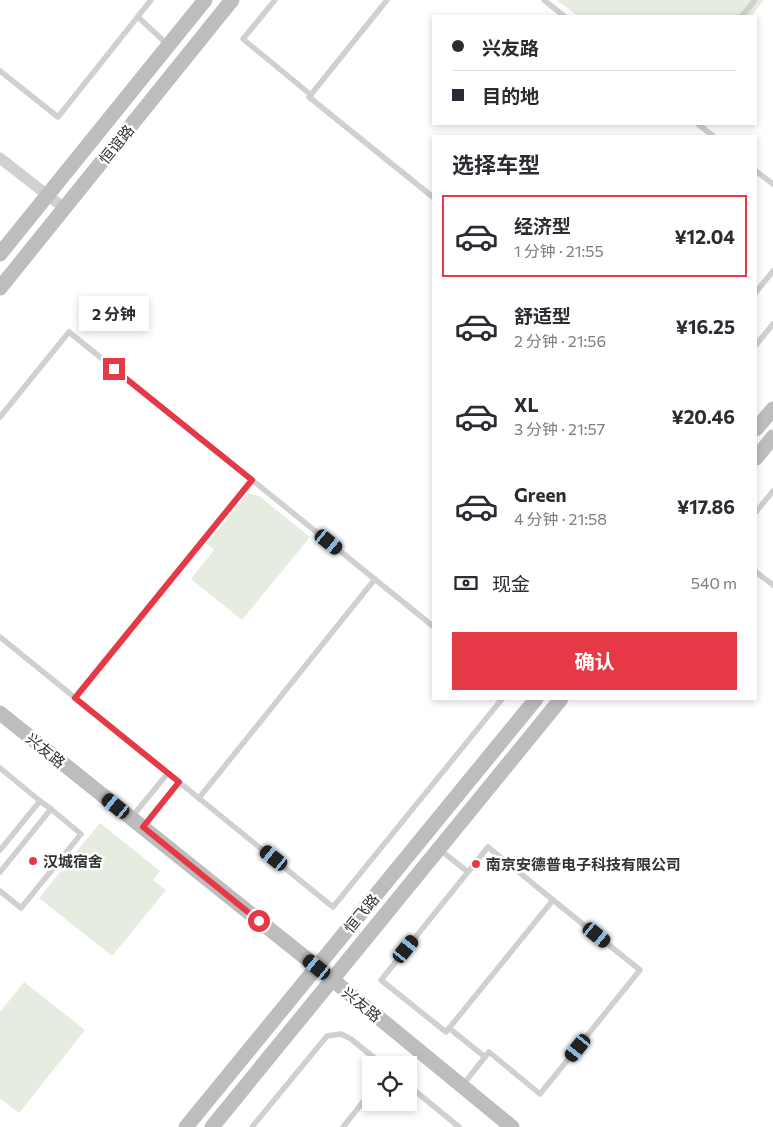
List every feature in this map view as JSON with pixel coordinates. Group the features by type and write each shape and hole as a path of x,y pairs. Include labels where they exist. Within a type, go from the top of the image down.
{"main road":[{"name":"恒谊路","path":"0,254 205,0"},
{"name":"恒谊路","path":"0,288 232,0"},
{"path":"757,428 773,409"},
{"path":"757,457 773,437"},
{"name":"恒飞路","path":"186,1127 535,700"},
{"name":"恒飞路","path":"213,1126 560,700"},
{"name":"兴友路","path":"0,713 317,967 512,1127"}],"street":[{"path":"0,158 64,208"}],"lane":[{"path":"0,71 58,117 151,0"},
{"path":"275,0 243,39 311,95"},
{"path":"387,0 309,98 432,196"},
{"path":"544,0 563,15"},
{"path":"743,15 755,0"},
{"path":"138,17 169,45"},
{"path":"699,125 712,135"},
{"path":"757,172 773,184"},
{"path":"757,291 773,271"},
{"path":"757,344 773,324"},
{"path":"0,417 69,332 432,625"},
{"path":"75,698 252,480"},
{"path":"757,511 773,491"},
{"path":"757,573 773,585"},
{"path":"199,798 375,580"},
{"path":"0,637 333,907 501,700"},
{"path":"0,768 81,834 21,908 0,891"},
{"path":"137,823 168,773"},
{"path":"137,823 179,782"},
{"path":"0,850 40,801"},
{"path":"0,872 50,809"},
{"path":"462,1086 489,1052 540,1094 640,970 488,847 381,980 446,1032 553,900"},
{"path":"439,849 468,872"},
{"path":"449,1028 485,1057"},
{"path":"252,1127 327,1036 341,1034 372,1056"},
{"path":"417,1093 459,1127"},
{"path":"343,1127 362,1103"}],"shaded area":[{"path":"557,0 764,0 752,15 577,15"},
{"path":"248,493 259,496 310,537 242,620 191,579 214,550 207,544"},
{"path":"100,823 160,871 153,880 166,890 112,956 39,898"},
{"path":"24,982 85,1030 19,1113 0,1098 0,1012"}],"place":[{"name":"汉城宿舍","path":"33,861"},
{"name":"南京安德普电子科技有限公司","path":"476,864"}],"route":[{"path":"114,369 252,480 75,698 179,782 143,827 259,921"}]}
